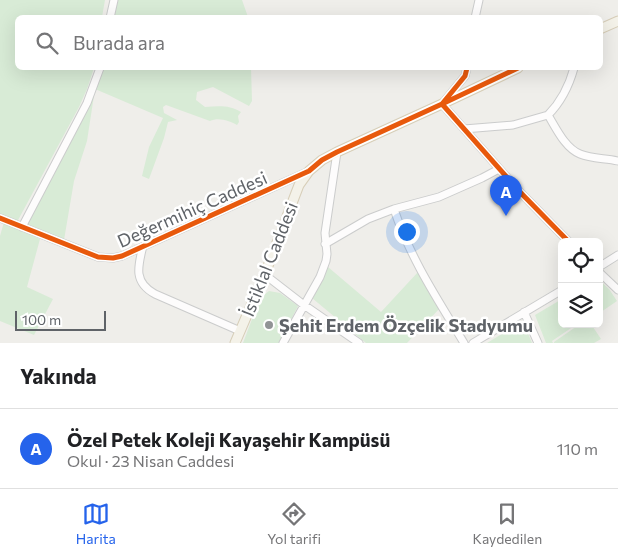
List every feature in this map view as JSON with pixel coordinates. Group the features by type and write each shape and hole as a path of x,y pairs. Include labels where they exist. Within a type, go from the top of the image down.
{"main road":[{"path":"603,28 618,21"},
{"name":"İstiklal Caddesi","path":"235,343 299,185 309,171 322,160 337,152 514,70"}],"street":[{"path":"111,15 114,0"},
{"path":"476,15 479,0"},
{"path":"22,227 87,103 99,70"},
{"path":"466,70 465,76 442,104 518,191 565,238"},
{"path":"464,129 513,125 548,115 564,95 573,70"},
{"path":"465,76 477,88"},
{"path":"548,115 572,150 590,157 618,162"},
{"path":"283,343 324,268 327,254 325,233 337,152"},
{"path":"609,159 618,154"},
{"path":"325,244 368,219 394,209 439,197 499,169"},
{"name":"Değermihiç Caddesi","path":"0,218 98,257 113,258 122,256 309,171"},
{"path":"394,209 398,223 418,267 464,343"},
{"path":"144,246 138,269 141,280 147,288 155,294 240,331"},
{"path":"603,265 618,256"},
{"path":"264,274 304,305 359,343"},
{"path":"603,276 618,290"},
{"path":"473,343 558,292"},
{"path":"524,312 538,343"}],"green space":[{"path":"0,0 105,0 102,15 15,15 15,70 93,70 79,107 17,222 0,215"},
{"path":"111,0 242,0 247,15 107,15"},
{"path":"97,70 251,70 252,101 249,106 213,87 197,92 196,100 205,107 228,107 241,112 238,116 239,122 237,125 220,119 210,121 166,105 163,107 164,113 177,120 168,122 149,179 142,176 149,147 163,118 95,89 87,141 74,181 64,240 26,225 74,131"},
{"path":"4,222 40,239 27,287 53,299 34,335 0,321 0,236"},
{"path":"328,267 381,312 418,272 440,308 407,343 366,343 311,296"},
{"path":"603,284 609,289 617,301 603,311"},
{"name":"Şehit Erdem Özçelik Stadyumu","path":"269,291 280,293 298,306 279,343 243,343 260,298"},
{"path":"558,301 558,328 571,328 552,341 553,343 546,343 535,315"},
{"path":"523,321 532,343 487,343"},
{"path":"574,328 594,328 601,339 594,343 554,342"}],"cycle path":[{"path":"466,70 465,76 442,104 519,191 565,238"},
{"path":"0,218 98,257 113,258 122,256 309,171 322,160 337,152 514,70"}],"place":[{"name":"Özel Petek Koleji Kayaşehir Kampüsü","path":"506,216"},
{"name":"Şehit Erdem Özçelik Stadyumu","path":"269,325"}]}
